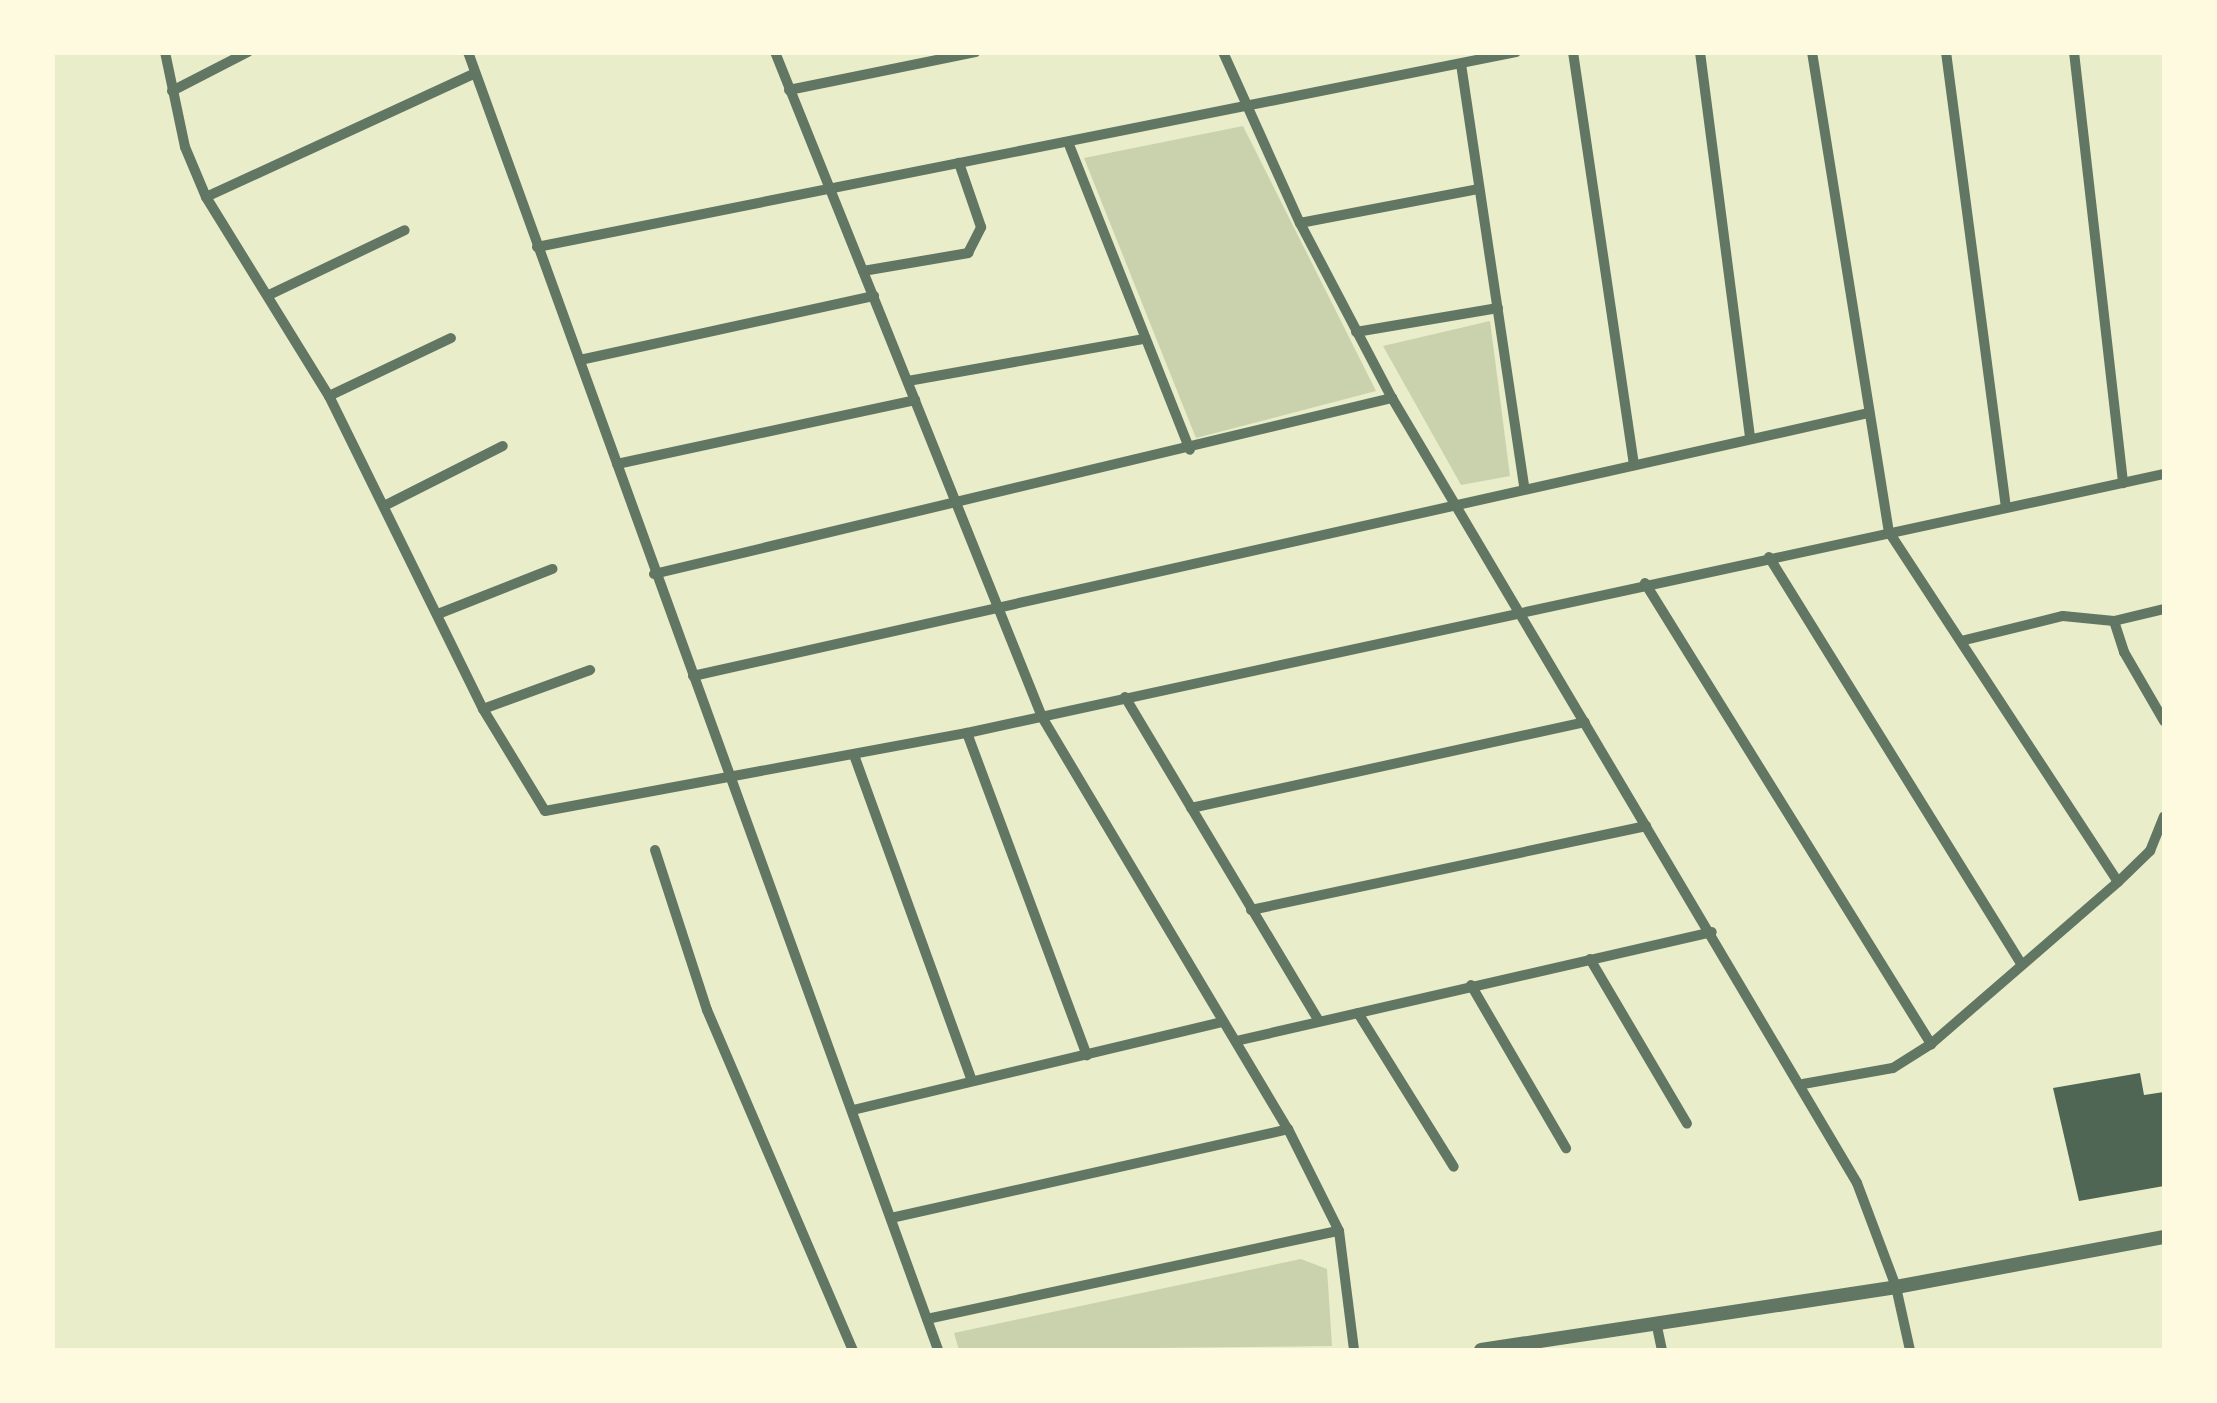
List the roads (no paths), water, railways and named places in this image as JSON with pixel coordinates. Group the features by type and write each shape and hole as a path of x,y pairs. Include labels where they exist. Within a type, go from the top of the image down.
{"street":[{"path":"165,52 172,91 206,197 270,294 328,396 483,710 545,812 967,734 1518,610 2164,474"},
{"path":"172,91 248,52"},
{"path":"468,52 938,1350"},
{"path":"776,52 1042,717 1288,1129 1339,1232 1354,1350"},
{"path":"789,90 975,52"},
{"path":"1223,52 1300,224 1392,398 1803,1084 1857,1183 1896,1288 1910,1350"},
{"path":"536,247 1516,52"},
{"path":"1573,52 1634,463"},
{"path":"1700,52 1750,439"},
{"path":"1812,52 1890,532 2118,882"},
{"path":"1946,52 2006,507"},
{"path":"2074,52 2124,482"},
{"path":"1461,64 1524,487"},
{"path":"206,197 473,74"},
{"path":"1068,142 1190,450"},
{"path":"863,271 968,253 981,226 960,163"},
{"path":"1300,224 1478,189"},
{"path":"270,294 405,230"},
{"path":"580,360 874,296"},
{"path":"1356,332 1498,308"},
{"path":"328,396 451,338"},
{"path":"908,381 1144,339"},
{"path":"654,574 1190,450 1392,398"},
{"path":"617,464 915,400"},
{"path":"693,676 1000,612 1455,501 1870,412"},
{"path":"384,506 503,446"},
{"path":"1769,557 2022,963"},
{"path":"438,614 552,568"},
{"path":"1645,583 1930,1044"},
{"path":"1962,641 2063,616 2114,621 2164,609"},
{"path":"2114,621 2124,652 2164,721"},
{"path":"483,710 590,670"},
{"path":"1126,698 1318,1019"},
{"path":"1191,808 1584,722"},
{"path":"967,734 1087,1055"},
{"path":"854,755 971,1078"},
{"path":"1803,1084 1894,1068 1930,1044 2150,851 2164,816"},
{"path":"1252,910 1646,826"},
{"path":"656,850 707,1010 854,1350"},
{"path":"1236,1041 1318,1019 1712,932"},
{"path":"1590,958 1687,1124"},
{"path":"1472,985 1566,1148"},
{"path":"1358,1012 1454,1167"},
{"path":"853,1110 971,1078 1222,1022"},
{"path":"891,1218 1288,1129"},
{"path":"927,1319 1339,1232"},
{"path":"1482,1350 1896,1288 2164,1237"},
{"path":"1656,1322 1662,1350"}]}
